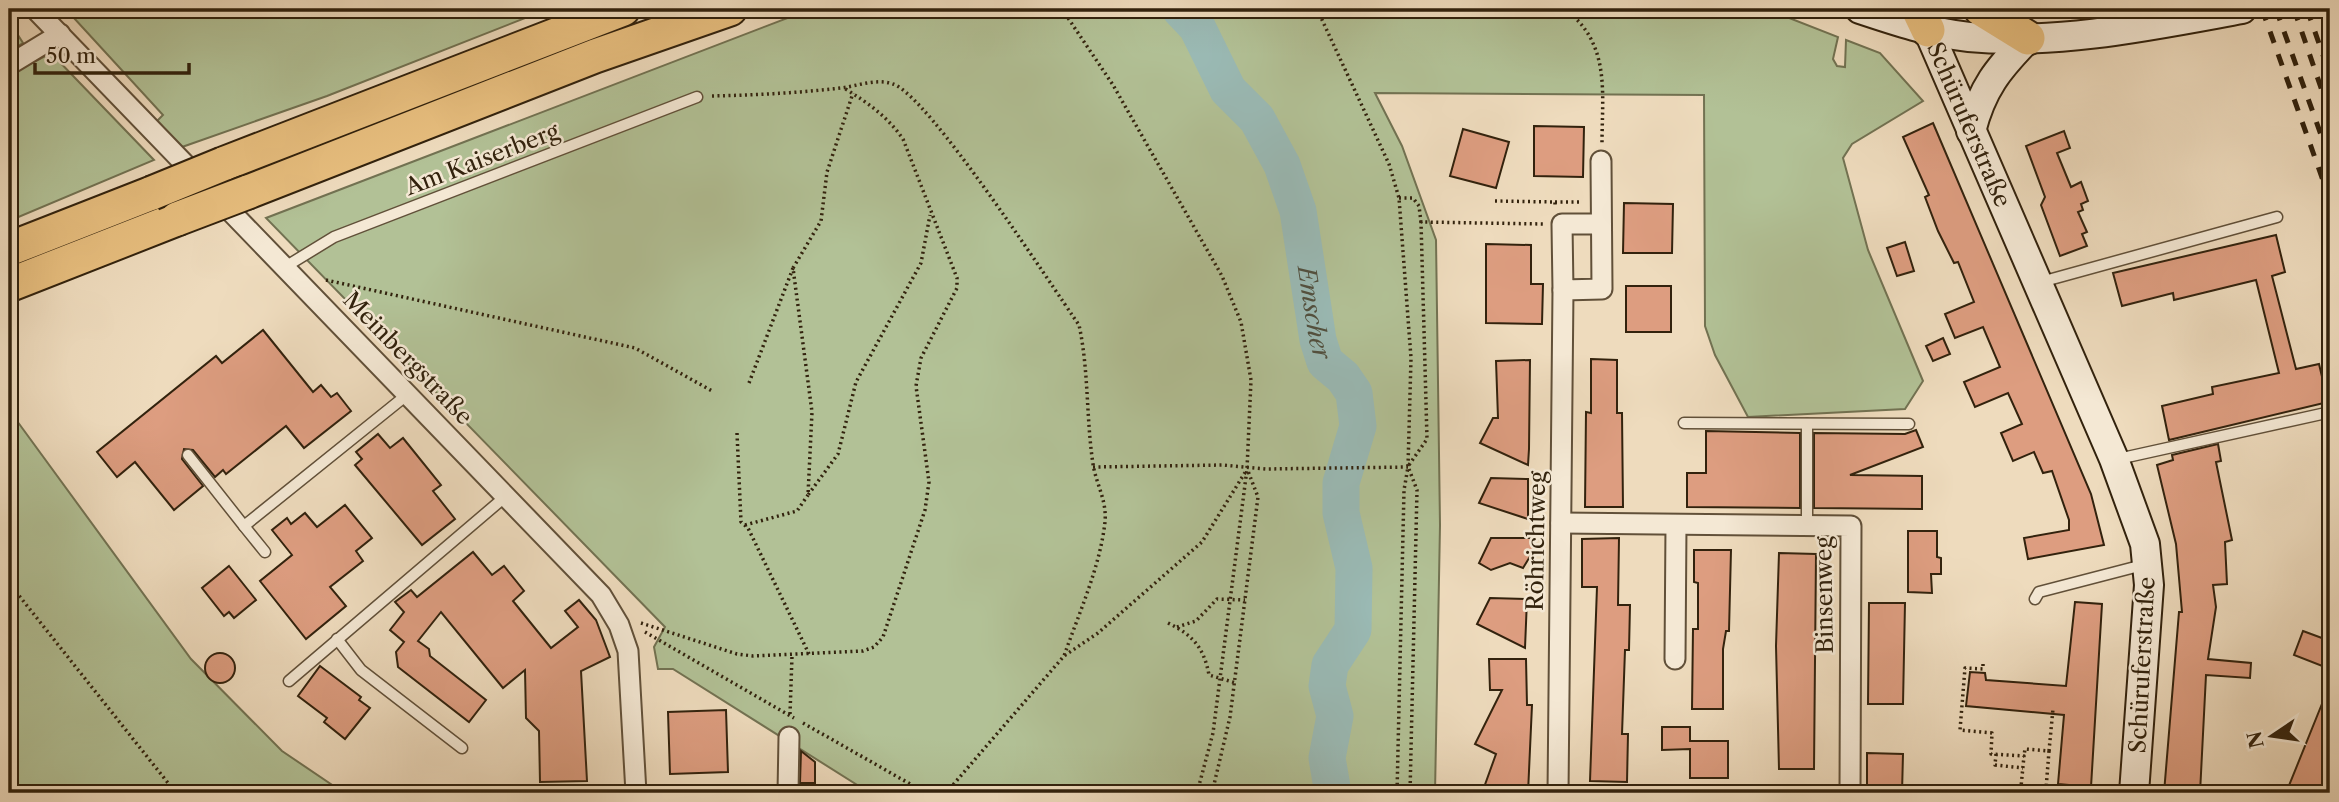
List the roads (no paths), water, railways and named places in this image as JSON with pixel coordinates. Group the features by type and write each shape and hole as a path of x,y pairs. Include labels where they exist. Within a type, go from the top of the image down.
{"highway":[{"path":"9,248 623,9"},
{"path":"9,285 596,56 730,9"},
{"path":"1981,9 2028,38"}],"main road":[{"name":"Schüruferstraße","path":"1860,9 1926,16 1971,131 2137,516 2147,564 2147,621 2134,793"},
{"path":"1926,16 1971,37 2028,38 2099,32 2242,9"},
{"path":"1971,131 1978,103 1990,79 2028,38"}],"street":[{"name":"Meinbergstraße","path":"35,9 63,26 285,267 592,584 619,625 628,651 632,681 636,793"},
{"path":"9,65 63,26"},
{"path":"1563,290 1602,289 1601,161"},
{"name":"Röhrichtweg","path":"1558,793 1563,290 1559,224 1601,224"},
{"name":"Binsenweg","path":"1561,523 1851,526 1850,793"},
{"path":"1675,659 1676,525"},
{"path":"788,793 789,737"}],"lane":[{"name":"Am Kaiserberg","path":"285,267 334,237 697,97"},
{"path":"2036,284 2277,217"},
{"path":"244,526 409,394"},
{"path":"2114,459 2326,413"},
{"path":"1685,423 1909,424"},
{"path":"1807,424 1807,526"},
{"path":"188,455 265,552"},
{"path":"289,681 506,496"},
{"path":"2035,599 2039,592 2106,572 2147,564"},
{"path":"337,639 361,670 462,748"}],"waterway":[{"name":"Emscher","path":"1180,9 1197,27 1228,90 1257,119 1282,165 1298,211 1318,340 1325,362 1343,377 1354,393 1358,426 1341,483 1341,513 1354,568 1353,630 1330,665 1327,686 1335,716 1327,758 1333,793"}],"railway":[{"path":"2262,9 2330,200"},
{"path":"2276,9 2330,160"},
{"path":"2294,9 2330,114"},
{"path":"2307,9 2330,75"}]}
